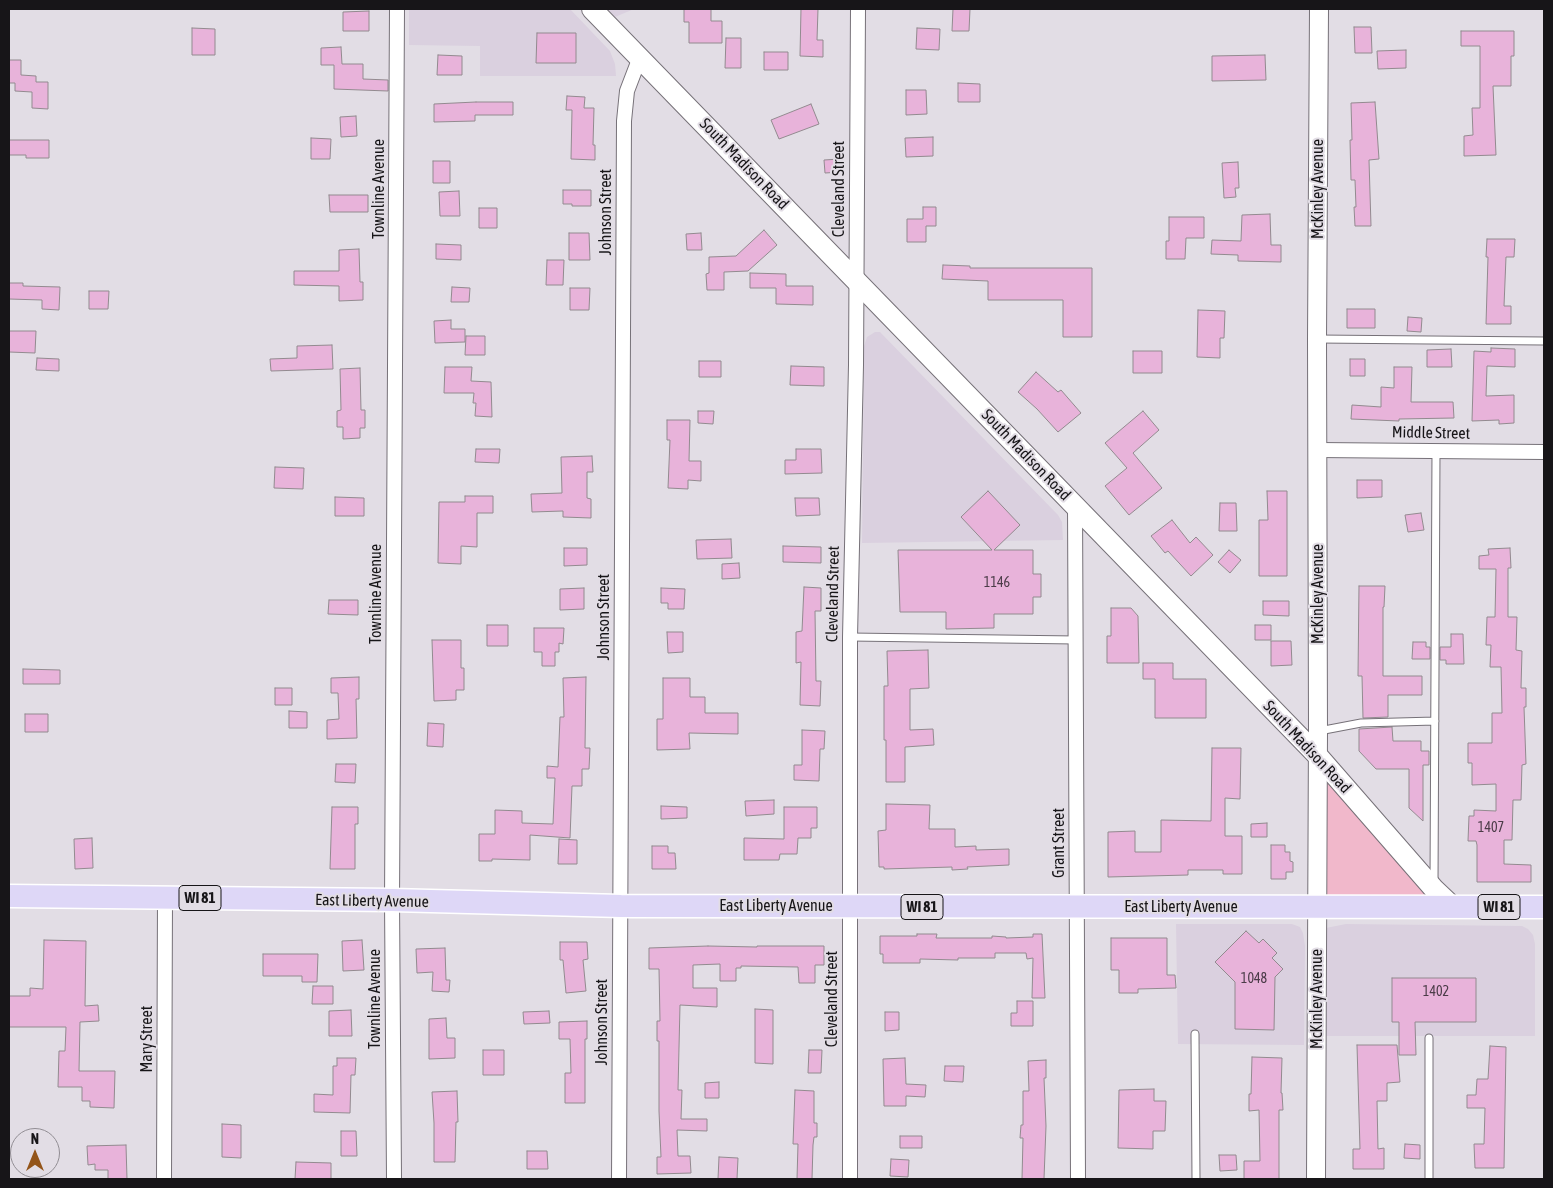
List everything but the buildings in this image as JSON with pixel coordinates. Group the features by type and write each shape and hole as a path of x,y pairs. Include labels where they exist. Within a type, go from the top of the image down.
{"main road":[{"name":"South Madison Road","path":"592,9 1318,756 1434,889 1453,908"},
{"name":"East Liberty Avenue","path":"9,896 392,900 620,906 1544,907"}],"street":[{"name":"Townline Avenue","path":"394,1179 392,900 397,9"},
{"name":"Cleveland Street","path":"850,1179 850,636 856,365 858,9"},
{"name":"McKinley Avenue","path":"1316,1179 1319,9"},
{"name":"Johnson Street","path":"618,1179 625,113 627,91 640,57"},
{"name":"Middle Street","path":"1318,450 1544,452"},
{"name":"Grant Street","path":"1075,506 1078,1179"},
{"name":"Mary Street","path":"164,1179 165,898"}],"lane":[{"path":"1317,339 1544,341"},
{"path":"1434,889 1436,451"},
{"path":"850,636 1076,640"},
{"path":"1318,731 1361,723 1435,721"},
{"path":"1195,1034 1196,1179"},
{"path":"1429,1038 1429,1179"}],"shaded area":[{"path":"409,9 570,9 610,51 615,64 616,76 480,76 480,46 409,45"},
{"path":"607,9 634,9 615,17"},
{"path":"875,332 880,332 1058,515 1062,522 1063,540 862,543 864,346 867,337"},
{"path":"1318,756 1453,907 1317,907"},
{"path":"1176,924 1292,924 1300,927 1305,946 1304,1045 1178,1044"},
{"path":"1346,924 1522,926 1528,929 1533,935 1535,944 1535,1036 1325,1036 1324,933 1326,928"}]}
